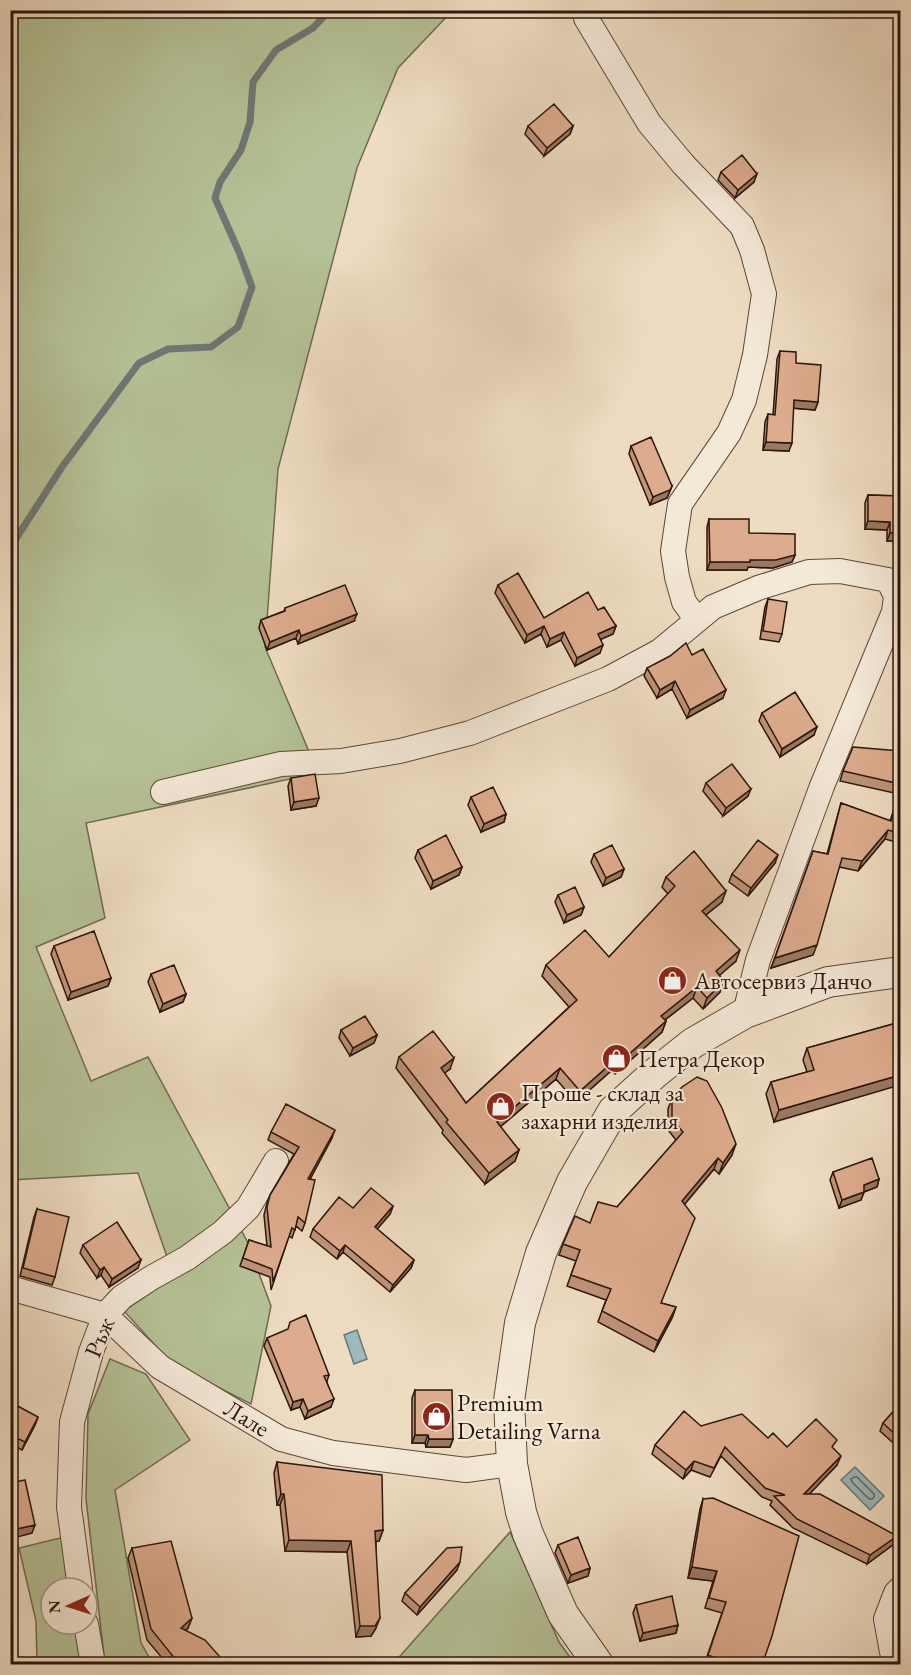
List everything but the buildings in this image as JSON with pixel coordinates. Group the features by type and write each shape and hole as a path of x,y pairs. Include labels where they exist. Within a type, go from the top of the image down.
{"street":[{"path":"585,18 649,123 682,164 742,226 752,250 764,294 744,400 729,433 680,504 673,551 684,602 697,620"},
{"path":"163,792 281,764 341,761 400,751 470,733 608,679 660,651 713,608 749,592 809,573 894,572 896,596 894,612 822,786 758,960 745,1013"},
{"path":"598,1665 563,1614 528,1534 521,1512 512,1464 509,1401 520,1323 541,1253 572,1182 613,1111 693,1043 745,1013 828,982 900,972"},
{"name":"Ръж","path":"78,1576 69,1507 72,1422 91,1352 105,1315 122,1296 187,1258 223,1232 248,1208 276,1161"},
{"name":"Лале","path":"10,1288 105,1315 160,1367 282,1438 333,1453 466,1470 512,1464"},
{"path":"900,1589 896,1593 886,1619 892,1652 900,1660"},
{"path":"88,1636 93,1665"}],"green space":[{"path":"11,11 452,11 398,68 357,168 278,469 265,647 318,773 86,823 105,918 36,947 91,1081 148,1057 247,1241 271,1306 251,1404 172,1364 124,1311 174,1277 138,1173 11,1180"},
{"path":"110,1359 146,1374 190,1440 115,1490 141,1643 153,1664 105,1664 99,1612 99,1576 95,1576 86,1499 88,1414"},
{"path":"510,1532 559,1642 575,1664 393,1664"},
{"path":"73,1535 78,1576 39,1576 39,1636 88,1636 93,1664 37,1664 36,1621 19,1548"}],"water":[{"path":"357,1330 367,1359 354,1364 344,1335"},
{"path":"855,1467 884,1496 870,1510 841,1480"}],"waterway":[{"path":"10,548 62,467 139,363 168,349 211,347 238,327 252,287 215,198 220,182 241,150 250,122 253,82 276,50 313,28 330,10"}],"place":[{"name":"Автосервиз Данчо","path":"673,980"},
{"name":"Петра Декор","path":"617,1058"},
{"name":"Проше - склад за захарни изделия","path":"500,1106"},
{"name":"Premium Detailing Varna","path":"436,1416"}]}
